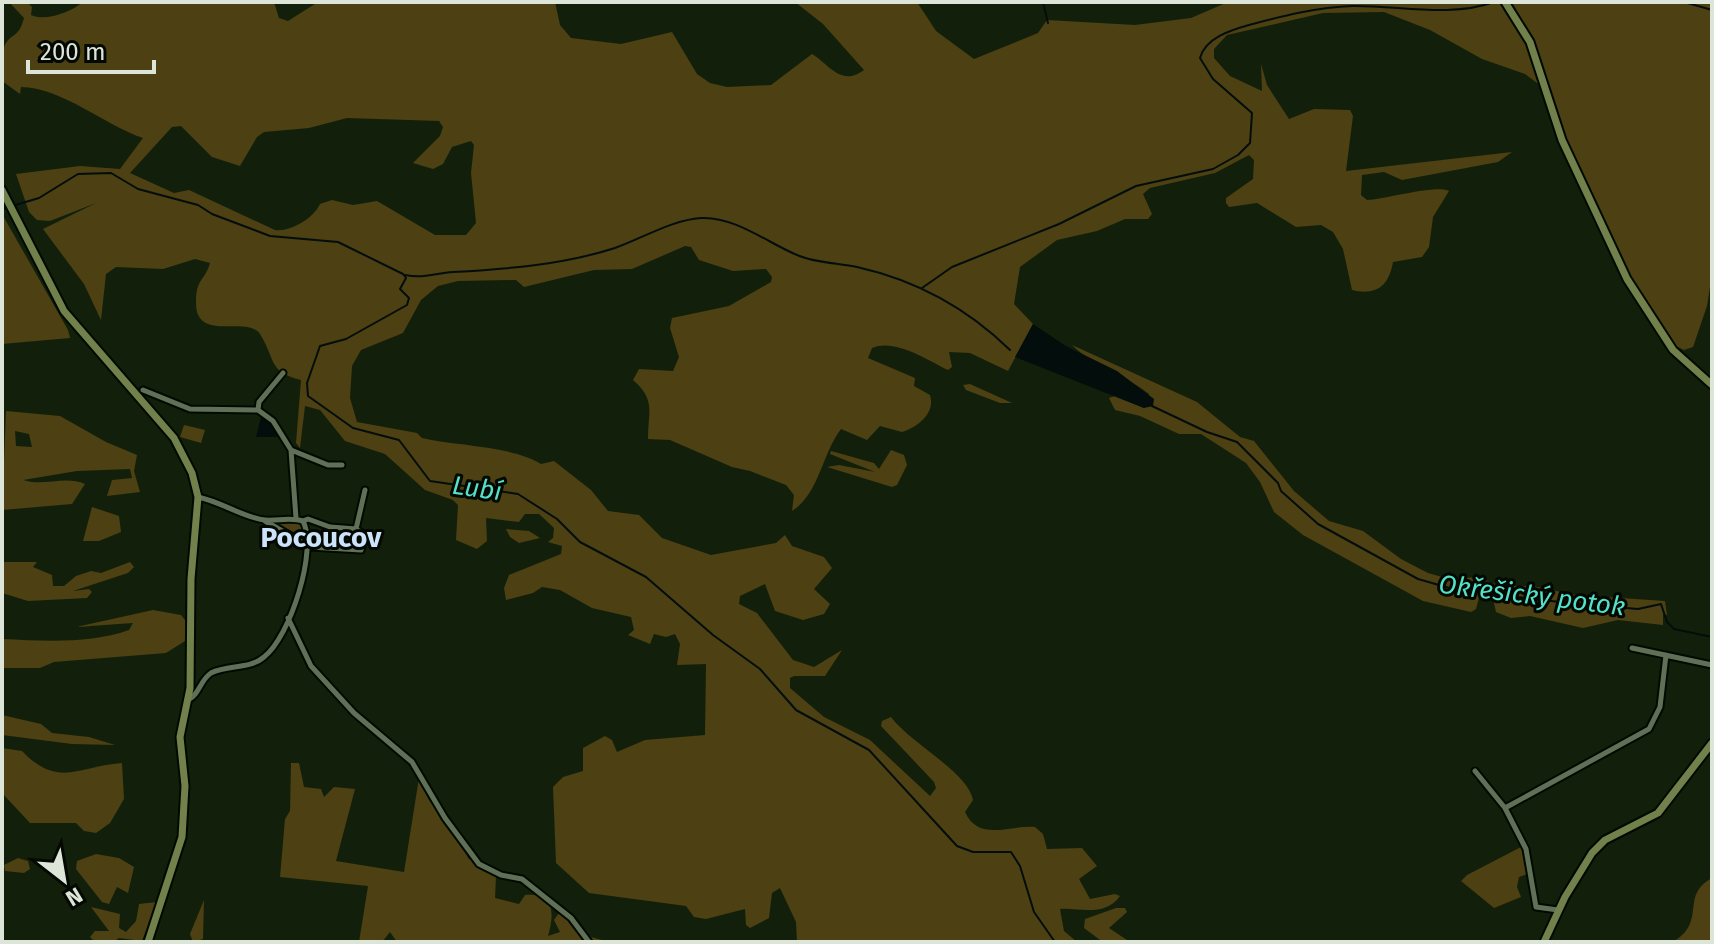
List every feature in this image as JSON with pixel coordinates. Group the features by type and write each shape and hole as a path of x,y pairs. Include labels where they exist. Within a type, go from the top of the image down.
{"main road":[{"path":"1505,2 1530,42 1562,140 1627,279 1673,350 1712,385"},
{"path":"2,190 51,288 75,326 174,438 192,473 198,497 188,700 180,737 185,786 182,837 148,942"},
{"path":"1544,942 1558,910 1592,853 1605,840 1658,813 1712,743"}],"street":[{"path":"258,410 259,402 283,373"},
{"path":"143,390 190,409 258,410 273,421 291,450 296,518"},
{"path":"291,450 328,465 342,465"},
{"path":"356,529 365,490"},
{"path":"198,497 222,502 243,515 264,520 296,518 356,529 365,535 361,550 310,547 264,520"},
{"path":"188,700 211,673 255,663 266,656 288,618 310,547 310,534 303,521"},
{"path":"288,618 311,666 354,713 412,762 445,818 479,864 501,875 522,879 571,918 589,942"},
{"path":"1632,648 1712,665"},
{"path":"1505,808 1649,729 1660,707 1666,655"},
{"path":"1475,771 1505,808 1526,849 1536,907 1558,910"}],"shaded area":[{"path":"9,2 27,2 32,7 31,15 50,17 83,2 274,2 279,18 288,21 318,2 555,2 560,25 571,38 621,44 672,32 697,74 710,83 727,87 771,85 812,54 842,75 856,75 864,70 823,24 795,2 917,2 936,31 974,59 1038,33 1047,20 1135,25 1191,18 1228,2 1712,2 1712,274 1707,306 1693,347 1684,350 1676,346 1656,320 1618,257 1585,184 1547,83 1537,83 1525,74 1482,59 1430,30 1384,12 1323,13 1227,35 1214,49 1214,58 1230,76 1262,91 1261,64 1267,85 1289,119 1314,109 1350,110 1353,116 1346,171 1512,152 1498,162 1402,180 1384,172 1362,175 1361,195 1367,200 1423,191 1449,191 1433,217 1429,247 1422,257 1393,262 1385,283 1374,290 1352,290 1343,249 1333,232 1321,225 1296,227 1257,203 1229,207 1226,198 1253,179 1254,160 1249,155 1215,173 1150,188 1143,194 1152,214 1148,219 1125,219 1097,231 1057,240 1020,267 1014,304 1033,324 1008,371 970,353 949,352 952,367 948,370 900,348 872,348 868,358 915,378 914,386 930,395 928,414 914,427 902,432 880,426 867,440 841,429 808,495 792,511 794,495 786,485 732,467 670,440 648,439 648,400 633,380 639,369 673,371 679,357 670,328 672,318 729,306 771,282 772,277 766,269 733,271 699,260 691,247 685,246 632,269 594,270 524,287 516,280 458,281 438,286 421,300 403,333 361,350 352,366 350,398 357,422 417,433 422,438 436,441 515,453 541,464 554,461 591,490 608,511 639,515 662,538 711,555 776,543 785,535 792,546 824,557 832,568 814,589 830,604 824,614 803,620 775,611 765,584 740,596 739,604 757,613 793,660 814,667 842,650 825,676 794,676 790,678 790,688 824,717 870,740 930,796 936,788 934,782 881,726 882,721 891,717 950,768 969,789 973,800 965,812 978,827 995,830 1035,827 1043,834 1047,849 1082,848 1097,866 1079,879 1090,899 1115,894 1120,896 1114,903 1099,909 1060,909 1064,931 1077,942 797,942 796,922 780,888 772,893 769,918 750,928 746,925 745,909 706,919 694,917 686,906 589,893 556,863 553,787 563,777 583,771 583,748 605,736 612,740 617,752 645,740 705,735 706,664 677,665 680,644 675,634 666,637 654,634 650,644 628,635 634,630 631,617 592,608 560,590 542,587 533,593 506,600 504,588 509,575 561,554 562,546 548,542 553,538 554,528 539,514 525,514 519,522 486,518 487,541 477,549 456,540 458,505 453,500 425,490 385,454 345,441 320,410 305,406 300,448 296,443 301,380 278,369 260,334 253,329 212,325 204,322 198,314 197,288 210,263 195,259 163,269 116,267 106,274 101,320 84,284 43,229 96,203 50,221 37,220 29,212 16,174 80,166 120,169 143,138 52,93 21,87 20,94 2,81 4,47 18,32 24,18","holes":["347,118 439,121 443,127 440,136 413,163 433,169 443,164 452,147 471,141 474,145 471,173 476,223 466,235 435,235 377,201 353,205 332,200 320,204 312,215 300,223 275,230 189,190 174,193 130,173 172,127 181,126 212,157 240,166 257,137 264,132 309,128"]},
{"path":"2,214 68,330 70,338 2,344"},
{"path":"1033,324 1066,346 1117,371 1154,399 1153,406 1144,408 1015,357"},
{"path":"1072,345 1197,402 1240,437 1254,441 1294,491 1329,521 1363,531 1401,559 1428,573 1449,579 1478,577 1500,586 1532,586 1576,595 1665,601 1667,615 1663,614 1663,625 1618,620 1583,628 1530,616 1511,618 1496,612 1493,599 1480,594 1476,609 1471,612 1423,601 1303,535 1274,512 1260,482 1246,463 1201,434 1179,434 1140,416 1115,410 1109,398 1115,396 1144,408 1149,394"},
{"path":"970,384 1012,403 1000,403 966,390 963,385"},
{"path":"6,411 60,416 106,442 137,455 134,471 140,492 107,496 112,480 132,478 130,469 77,471 23,480 85,484 72,504 2,510","holes":["15,431 29,434 32,447 16,446"]},
{"path":"261,417 275,427 280,437 256,437"},
{"path":"184,425 205,430 201,443 180,437"},
{"path":"891,450 904,455 907,465 897,485 892,487 827,467 839,465 875,472 830,454 831,451 874,463 879,469"},
{"path":"92,507 119,516 121,532 99,541 83,541"},
{"path":"295,520 306,531 305,540 271,522"},
{"path":"506,529 529,531 540,538 519,543 510,537"},
{"path":"2,562 37,562 33,567 52,575 53,586 64,586 76,576 91,571 101,573 130,562 134,567 128,573 73,591 89,589 92,592 87,598 28,601 2,593"},
{"path":"153,610 181,615 185,620 185,641 166,653 54,662 40,668 2,668 2,639 99,638 129,630 133,623 76,627"},
{"path":"2,715 41,724 52,733 89,737 115,745 72,744 2,735"},
{"path":"2,748 22,751 35,763 58,772 122,763 124,799 110,823 96,833 84,831 76,823 30,823 2,793"},
{"path":"291,763 299,763 304,787 321,789 324,797 334,787 355,789 336,861 404,872 419,778 429,800 463,845 468,858 496,877 495,898 519,904 525,895 543,897 552,913 548,936 560,932 554,920 559,913 578,922 591,937 609,942 397,942 390,932 382,942 359,942 368,886 280,877 285,819 290,811"},
{"path":"1521,847 1527,874 1519,877 1517,887 1521,897 1494,908 1461,881 1467,875"},
{"path":"96,854 119,858 134,867 128,893 117,887 109,904 102,902 76,869 77,861"},
{"path":"18,858 28,861 30,869 24,873 5,871 4,865"},
{"path":"1712,878 1712,942 1673,942 1689,926 1697,893"},
{"path":"204,900 203,939 193,942 190,934"},
{"path":"157,902 142,941 119,938 113,942 95,942 90,937 95,931 109,931 91,907 120,914 119,928 126,932 136,921 139,904"},
{"path":"1125,908 1127,912 1109,928 1130,942 1100,940 1084,928 1085,919"}],"waterway":[{"path":"1043,2 1048,23"},
{"path":"922,288 952,267 1059,224 1136,186 1213,169 1238,155 1250,143 1252,113 1213,79 1200,58 1207,45 1220,36 1234,29 1326,8 1370,6 1442,10 1494,2"},
{"path":"1684,2 1712,10"},
{"name":"Lubí","path":"2,209 39,198 78,174 111,173 138,189 198,205 212,214 270,236 338,242 403,274 406,278 400,289 409,298 407,305 346,339 320,346 307,383 308,396 353,428 399,440 430,481 518,494 557,519 580,542 646,577 713,635 760,669 796,710 869,750 957,846 973,852 1011,852 1020,866 1034,912 1055,942"},
{"name":"Okřešický potok","path":"405,275 424,276 555,262 615,248 679,222 713,219 738,226 804,258 857,267 920,288 976,321 1010,350"},
{"name":"Okřešický potok","path":"1152,406 1207,432 1237,442 1278,483 1281,491 1318,524 1418,579 1453,589 1568,603 1638,609 1661,604 1667,622 1674,629 1712,637"}],"district":[{"name":"Pocoucov","path":"321,537"}]}
